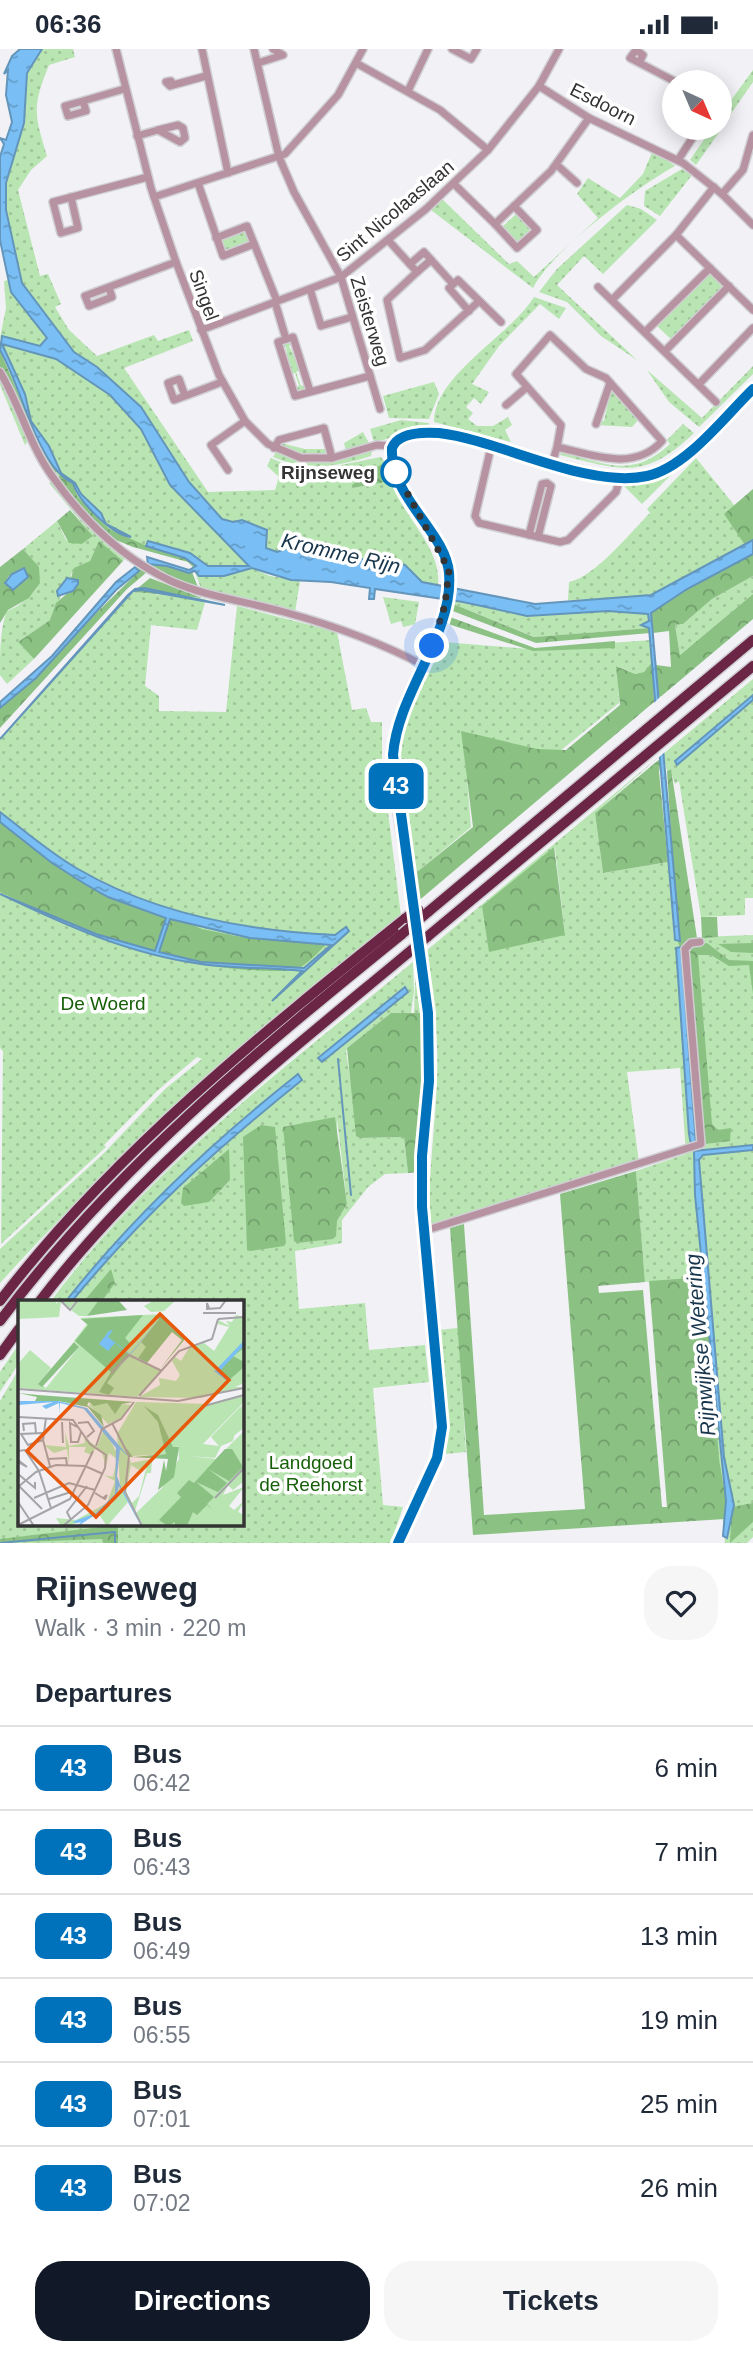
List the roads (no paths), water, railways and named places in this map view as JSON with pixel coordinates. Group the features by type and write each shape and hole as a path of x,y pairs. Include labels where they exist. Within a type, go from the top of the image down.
{"highway":[{"path":"0,1321 50,1256 108,1191 269,1036 281,1019 406,918 443,898 753,641"},
{"path":"41,1300 149,1176 300,1042 408,953 420,933 753,666"},
{"path":"0,1301 96,1189 154,1130 269,1036 288,1027 402,934 420,909"},
{"path":"0,1355 18,1330"}],"street":[{"name":"Singel","path":"116,49 124,89 154,198 201,330 222,382 245,421 274,447 301,458 332,458 377,445 393,446 404,437 437,433 620,478 646,477 677,463 753,389"},
{"path":"202,49 228,173"},
{"name":"Zeisterweg","path":"254,49 279,157 293,192 341,277 380,409"},
{"path":"274,49 285,52"},
{"path":"154,198 279,157 290,150 338,95 363,49"},
{"path":"408,91 428,49"},
{"path":"452,49 471,59 477,49"},
{"name":"Sint Nicolaaslaan","path":"201,330 341,277 454,184 488,150 539,86 559,49"},
{"path":"258,63 285,52"},
{"path":"640,61 662,74"},
{"path":"356,63 452,118 488,150"},
{"path":"173,85 206,76"},
{"name":"Esdoorn","path":"539,86 589,118 678,160 714,187 753,225"},
{"path":"83,101 124,89"},
{"path":"495,224 557,165 589,118"},
{"path":"137,136 158,130"},
{"path":"722,194 743,170 753,135"},
{"path":"678,160 691,140"},
{"path":"557,165 577,183"},
{"path":"71,197 78,228 61,233 53,202 71,197 148,177"},
{"path":"198,183 223,256 254,244"},
{"path":"454,184 517,248 537,230 514,206"},
{"path":"612,300 676,235 714,187"},
{"path":"216,238 247,226 276,302 286,339"},
{"path":"676,235 753,310"},
{"path":"388,240 417,272"},
{"path":"410,264 424,252 453,284"},
{"path":"431,260 387,300 399,356 423,351 481,300 501,322"},
{"path":"109,288 176,262"},
{"path":"645,332 710,268"},
{"path":"468,311 449,288 453,284 458,280 477,303"},
{"path":"665,351 729,286"},
{"path":"598,287 716,402"},
{"path":"310,289 321,326 352,317"},
{"path":"699,384 753,328"},
{"path":"553,460 561,425 516,374 550,335 586,369 610,383 662,441 653,451 630,460 557,447"},
{"path":"310,391 293,337 278,342 295,396 370,376"},
{"path":"0,372 30,440 53,478 100,533 140,564 200,593 308,619 383,645 423,665"},
{"path":"156,385 178,379 185,396 222,382"},
{"path":"596,424 610,383"},
{"path":"506,405 527,387"},
{"path":"202,450 245,421"},
{"path":"274,447 279,440 324,428 332,458"},
{"path":"211,445 229,470"},
{"path":"393,446 396,474 447,562 449,583 439,629 400,715 393,755 420,909"},
{"path":"491,447 475,516 479,523 528,535 568,540 616,492 620,478"},
{"path":"528,535 542,484 547,483 551,486 538,537"},
{"path":"424,1231 701,1145 685,949 691,943 700,941"},
{"path":"398,1543 437,1458 441,1440 441,1397 424,1231 422,1156 429,1068 420,956"}],"water":[{"path":"20,49 42,49 27,73 24,123 6,183 6,210 22,283 74,352 97,367 141,407 189,482 222,519 233,522 242,520 267,530 266,548 277,552 294,546 319,553 405,565 422,582 535,604 651,595 753,540 753,554 687,589 651,613 680,941 675,940 649,628 641,625 649,621 648,614 608,611 527,616 463,602 375,589 374,599 369,599 370,588 291,580 252,568 224,576 199,576 195,571 189,573 167,566 148,564 147,557 189,570 196,566 185,558 146,546 148,541 190,553 208,566 249,566 170,485 141,429 110,395 56,359 2,344 25,394 31,421 49,446 61,473 75,483 81,494 101,513 106,524 82,499 73,483 60,474 49,461 31,424 0,350 2,336 40,346 47,338 11,292 0,240 0,157 4,144 0,138 6,140 12,122 6,95 8,70 4,74 12,56"},
{"path":"106,524 131,537 115,531"},
{"path":"135,567 139,571 116,590 36,678 0,708 0,702 52,656 116,582"},
{"path":"24,568 28,577 13,590 5,583 12,574"},
{"path":"67,578 78,580 78,584 73,591 58,596 57,591"},
{"path":"144,588 225,605 142,590 133,591 0,739 128,595 135,589"},
{"path":"753,695 753,700 677,765 675,761"},
{"path":"0,812 78,869 108,885 170,909 269,929 335,935 346,927 349,931 272,1001 302,971 213,966 148,953 98,937 0,894 96,934 155,951 166,918 108,897 85,884 52,863 0,822","holes":["170,919 250,938 331,945 304,968 201,962 159,952"]},
{"path":"681,947 696,1144 691,1145 676,948"},
{"path":"405,987 408,992 322,1062 318,1058"},
{"path":"298,1074 302,1080 181,1185 125,1240 73,1300 67,1300 147,1209 235,1126"},
{"path":"753,1145 753,1150 703,1155 699,1160 724,1457 734,1505 727,1538 723,1536 726,1501 695,1195 694,1151"}],"waterway":[{"path":"338,1059 351,1195"},
{"path":"0,1543 115,1532 115,1543"}],"place":[{"name":"Rijnseweg","path":"396,472"}],"water label":[{"name":"Kromme Rijn","path":"341,553"},
{"name":"Rijnwijkse Wetering","path":"700,1345"}],"park label":[{"name":"De Woerd","path":"103,1003"},
{"name":"Landgoed de Reehorst","path":"311,1473"}]}
